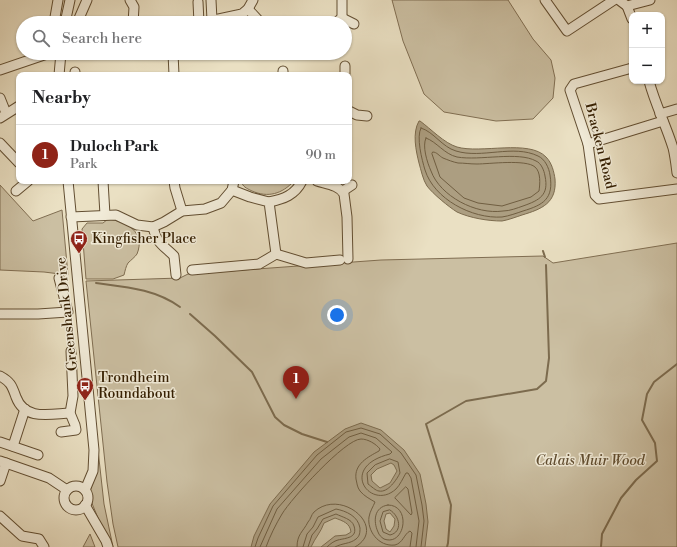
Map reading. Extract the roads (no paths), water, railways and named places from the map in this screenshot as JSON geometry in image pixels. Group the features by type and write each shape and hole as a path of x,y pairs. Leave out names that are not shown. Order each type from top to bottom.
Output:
{"street":[{"path":"55,16 58,0"},
{"path":"67,16 70,0"},
{"path":"80,16 87,0"},
{"path":"211,0 212,16"},
{"path":"232,16 242,14 247,10 253,0"},
{"path":"340,16 342,0"},
{"path":"545,0 567,31 614,0"},
{"path":"618,0 627,6 629,12"},
{"path":"627,6 650,0"},
{"path":"198,2 199,16"},
{"path":"132,3 133,16"},
{"path":"247,10 250,16"},
{"path":"247,10 253,16"},
{"path":"0,70 29,60"},
{"path":"59,72 60,60"},
{"path":"173,60 174,72"},
{"name":"Bracken Road","path":"629,69 574,84 570,90 588,144 595,195 599,199 677,189"},
{"path":"650,84 673,149 677,173"},
{"path":"0,98 3,116 16,108"},
{"path":"588,144 662,117 677,109"},
{"path":"352,112 357,115 367,116"},
{"path":"0,143 16,161"},
{"path":"16,191 24,184"},
{"name":"Greenshank Drive","path":"68,184 94,450 93,471 85,490"},
{"path":"103,184 105,215"},
{"path":"174,184 182,211"},
{"path":"71,217 105,215 116,216 142,227 153,227 182,211 213,206 220,203 233,185 256,200 269,202 287,197 293,193 300,184"},
{"path":"192,270 259,264 276,254 306,263 344,260 345,198 342,192 336,187 326,184"},
{"path":"342,192 352,185"},
{"path":"269,202 276,254"},
{"path":"153,227 157,240 174,256 176,274"},
{"path":"0,314 68,312 59,278"},
{"path":"61,432 76,430 70,413 73,396 70,351"},
{"path":"0,376 8,380 19,404 25,409 39,415 70,413"},
{"path":"13,446 25,409"},
{"path":"0,442 38,455"},
{"path":"0,481 3,462 49,478 67,490"},
{"path":"78,486 85,490 88,496 85,505 79,509 68,506 65,500 67,490 78,486"},
{"path":"85,505 108,547"},
{"path":"0,516 22,536 39,539 44,547"}],"water":[{"path":"419,121 442,139 457,147 467,149 517,148 538,152 548,159 551,165 555,179 554,194 547,204 542,207 502,221 479,219 457,212 433,193 424,181 415,142"},
{"path":"361,423 381,430 404,450 420,474 428,522 425,547 321,547 335,536 346,535 351,532 348,524 335,518 324,523 311,547 251,547 254,536 270,504 314,452 345,429","holes":["391,463 397,471 390,483 380,488 372,481 371,475 377,469","390,513 395,519 394,526 390,532 386,529 384,521 386,514"]}],"waterway":[{"path":"543,251 545,257"},
{"path":"447,547 451,505 426,424 466,401 537,389 546,381 549,358 546,265"},
{"path":"96,283 140,290 161,296 180,307"},
{"path":"190,314 252,372 275,417 284,425 302,434 327,442"},
{"path":"601,547 602,534 621,498 636,480 657,461 655,443 642,420 647,394 654,382 677,364"}],"place":[{"name":"Kingfisher Place","path":"79,254"},
{"name":"Duloch Park","path":"296,399"},
{"name":"Trondheim Roundabout","path":"85,401"}],"park label":[{"name":"Calais Muir Wood","path":"590,461"}]}
